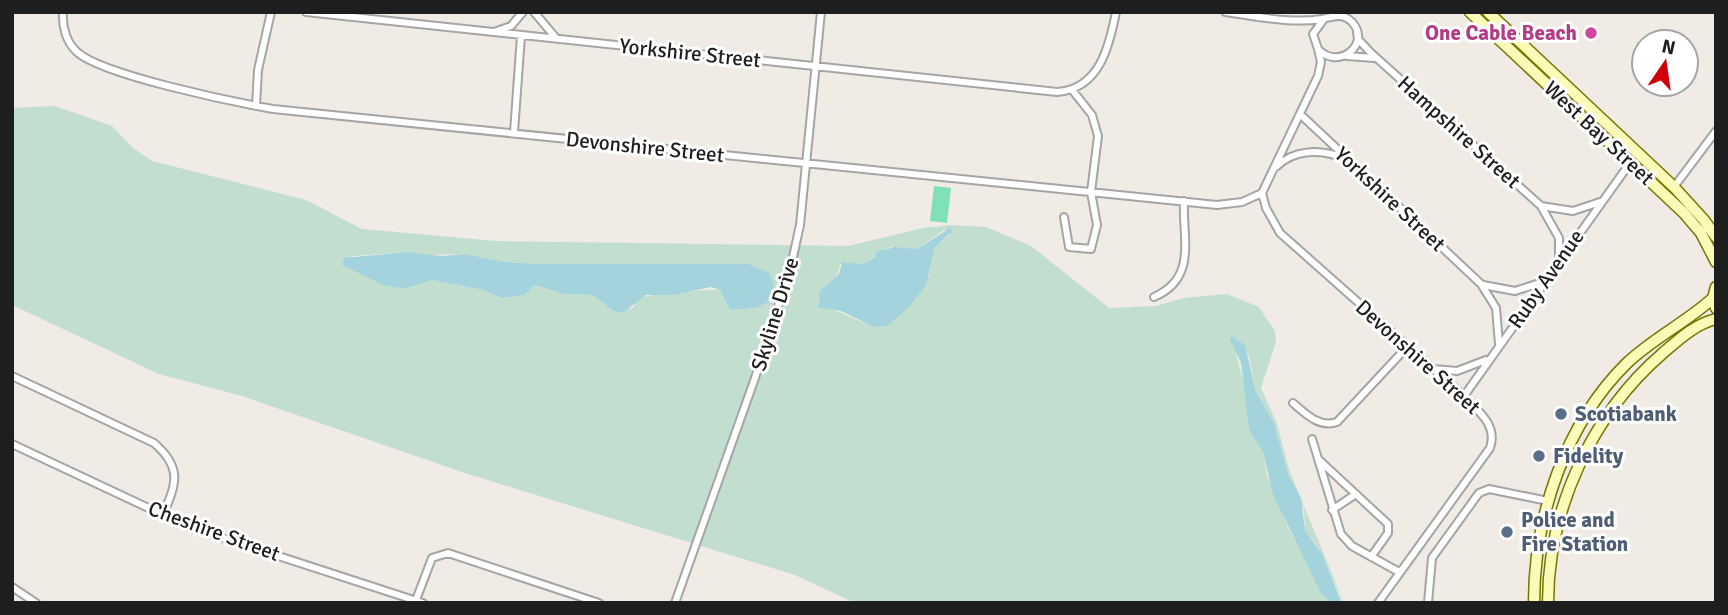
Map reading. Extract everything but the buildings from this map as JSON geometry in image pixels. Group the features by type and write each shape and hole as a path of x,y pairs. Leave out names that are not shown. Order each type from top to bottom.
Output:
{"main road":[{"name":"West Bay Street","path":"1470,12 1697,226 1716,262"},
{"name":"West Bay Street","path":"1488,12 1674,187 1716,237"},
{"path":"1534,603 1538,545 1548,501 1577,432 1603,391 1628,363 1714,303 1716,287"},
{"path":"1548,603 1551,562 1564,502 1596,433 1620,399 1653,362 1690,331 1716,319"}],"street":[{"name":"Devonshire Street","path":"63,12 64,31 69,42 76,51 94,63 256,106 514,132 608,145 806,162 1184,201 1230,204 1262,193 1266,208 1280,233 1428,367 1464,396 1489,425 1492,443 1378,603"},
{"path":"256,106 258,70 271,12"},
{"name":"Yorkshire Street","path":"306,12 815,68 1049,92 1073,91"},
{"path":"489,33 511,26 523,12"},
{"path":"534,12 558,40"},
{"name":"Skyline Drive","path":"675,603 787,282 800,225 821,12"},
{"path":"1064,217 1069,247 1083,251 1091,249 1097,218 1091,192 1098,146 1096,126 1085,104 1073,91 1095,74 1116,12"},
{"path":"1225,12 1297,20 1344,17 1353,23"},
{"path":"1313,34 1327,17 1338,12"},
{"path":"1262,193 1318,75 1325,65 1354,48 1357,32 1350,12"},
{"path":"1297,20 1313,34 1321,62 1318,75"},
{"name":"Hampshire Street","path":"1357,32 1359,39 1376,58 1541,206 1559,238 1559,260"},
{"path":"514,132 521,36"},
{"path":"1318,49 1327,56 1376,58"},
{"name":"Yorkshire Street","path":"1300,114 1481,284 1496,308 1499,344"},
{"path":"1674,187 1716,131"},
{"path":"1269,174 1282,161 1307,152 1333,154 1348,159"},
{"name":"Ruby Avenue","path":"1464,396 1630,163"},
{"path":"1154,297 1168,291 1183,264 1187,251 1184,201"},
{"path":"1541,206 1573,211 1602,201"},
{"path":"1481,284 1496,289 1515,290 1546,281"},
{"path":"1293,403 1318,422 1328,425 1337,422 1407,347"},
{"path":"1428,367 1450,372 1478,365 1490,358"},
{"path":"12,376 143,437 161,449 173,465 175,475 174,489 163,515"},
{"path":"1312,439 1332,510 1346,541 1399,572"},
{"name":"Cheshire Street","path":"12,444 163,515 420,602"},
{"path":"1318,459 1384,519 1390,529 1371,557"},
{"path":"1428,603 1432,558 1479,493 1489,489 1548,501"},
{"path":"1332,510 1356,494"},
{"path":"420,602 432,558 448,553 599,603"},
{"path":"12,587 36,603"}],"green space":[{"path":"55,106 112,126 133,148 152,161 306,200 362,229 496,241 848,246 923,228 951,225 986,227 1031,246 1109,308 1156,306 1184,298 1227,294 1259,307 1275,331 1276,342 1261,388 1277,424 1289,470 1344,603 1318,547 1305,530 1304,509 1289,477 1274,423 1256,392 1249,355 1233,341 1247,397 1249,430 1263,452 1267,476 1289,530 1312,569 1321,593 1330,603 855,603 795,575 465,473 242,396 159,374 12,305 12,108","holes":["944,230 951,234 935,247 926,285 889,324 874,327 818,303 823,290 837,275 840,264 863,264 890,247 917,249","406,252 419,255 465,254 505,262 543,264 749,264 760,269 771,298 756,308 730,310 720,290 693,291 643,297 639,298 633,308 613,311 593,295 564,294 535,285 521,296 502,298 483,290 432,280 406,289 383,285 342,264 353,256"]},
{"path":"934,186 951,188 947,223 930,221"}],"water":[{"path":"950,228 952,232 935,247 926,285 909,307 887,326 874,327 841,311 818,307 820,291 839,274 842,262 863,264 875,257 876,252 895,247 917,249"},
{"path":"406,252 442,256 465,254 505,262 543,264 749,264 769,273 774,285 768,302 756,308 730,310 720,290 711,287 673,295 646,295 624,312 613,311 593,295 564,294 535,285 524,295 502,298 483,290 432,280 405,289 383,285 342,265 344,258"},
{"path":"1232,336 1245,345 1256,392 1274,423 1289,477 1301,498 1305,530 1322,554 1342,603 1330,603 1321,593 1273,495 1263,452 1249,430 1241,363 1230,339"}],"place":[{"name":"One Cable Beach","path":"1591,33"},
{"name":"Scotiabank","path":"1561,414"},
{"name":"Fidelity","path":"1539,456"},
{"name":"Police and Fire Station","path":"1507,532"}]}
